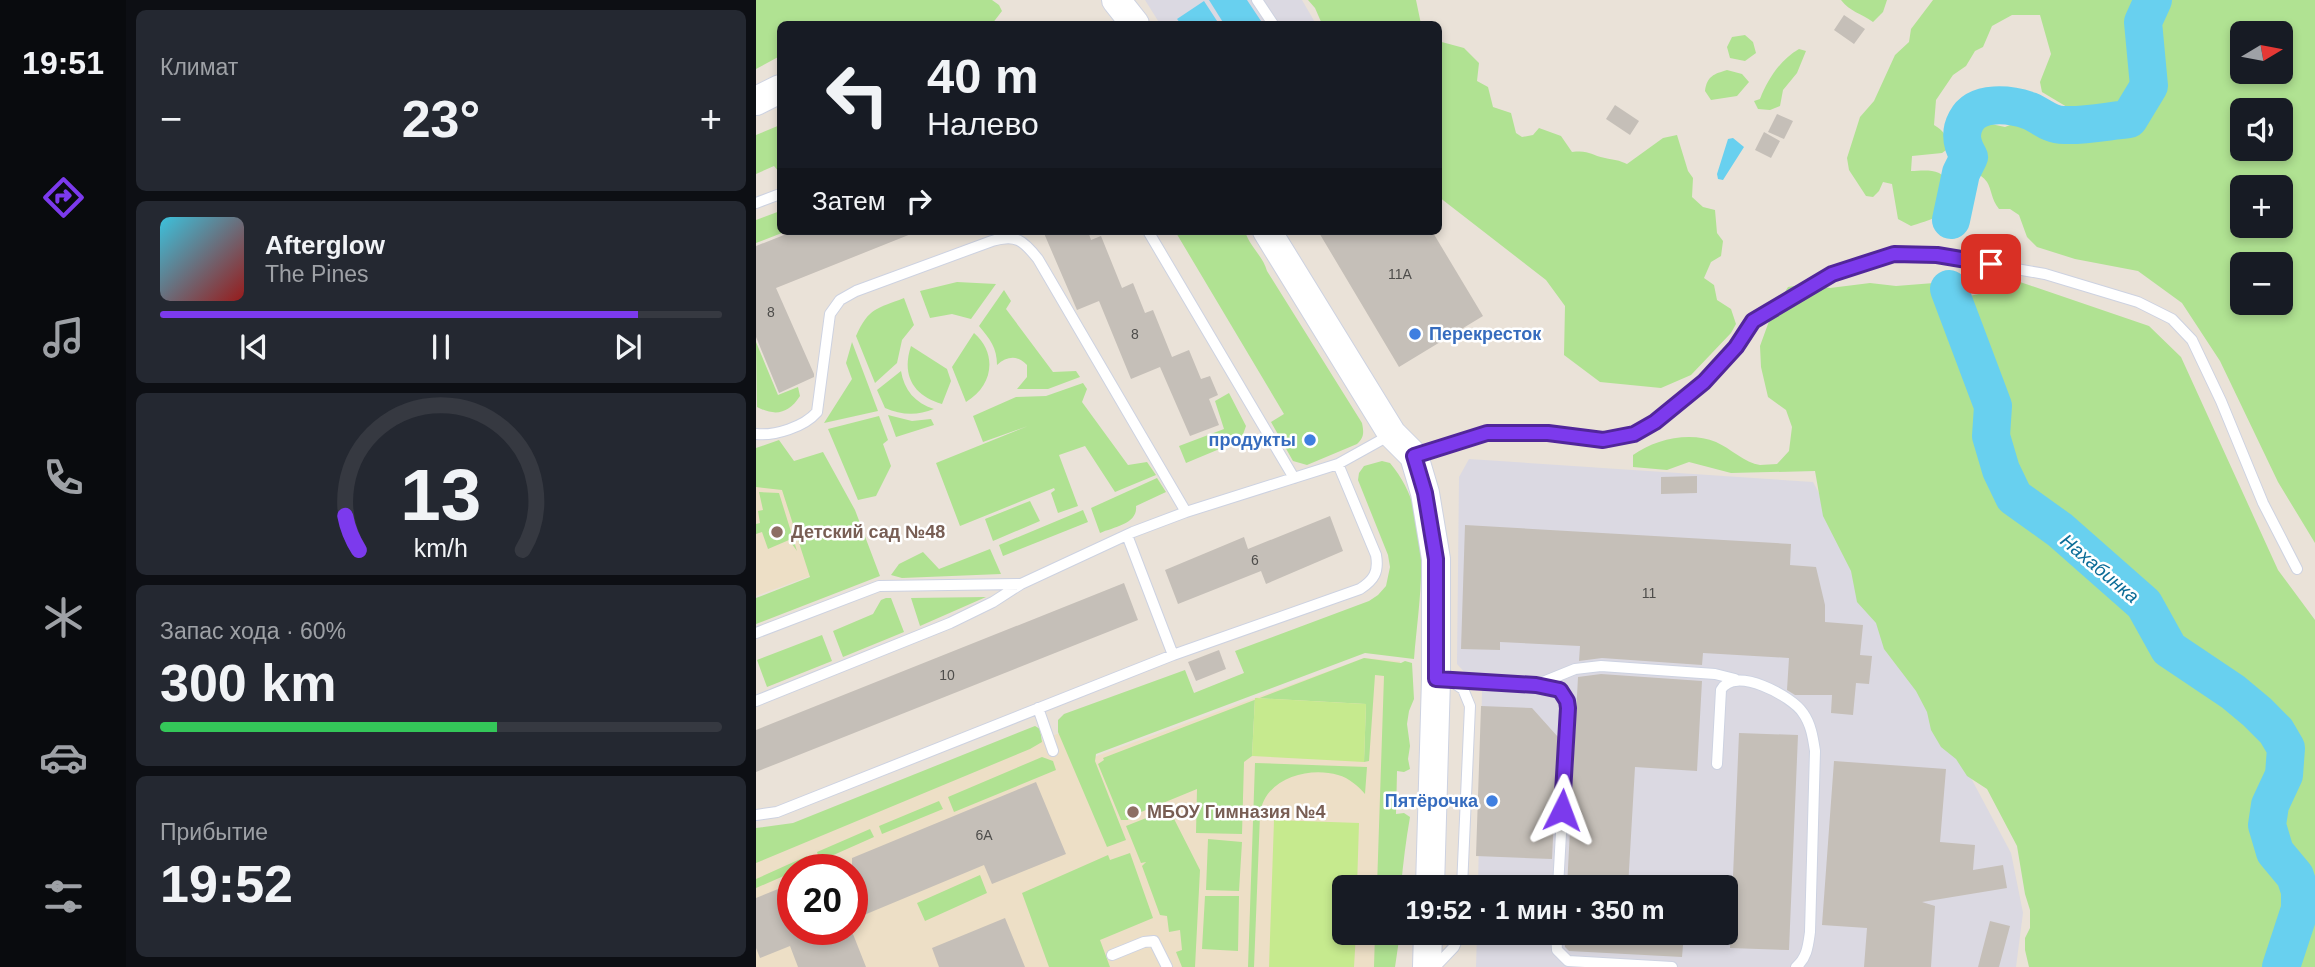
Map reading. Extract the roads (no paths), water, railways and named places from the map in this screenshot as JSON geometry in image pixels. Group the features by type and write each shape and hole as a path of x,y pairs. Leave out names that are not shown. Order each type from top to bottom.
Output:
{"street":[{"path":"1116,0 1133,21"},
{"path":"756,101 777,90"},
{"path":"1269,235 1392,434 1414,456 1425,493 1436,559 1442,680 1431,875"},
{"path":"1427,967 1428,945"}],"lane":[{"path":"1257,0 1271,21"},
{"path":"756,203 777,195"},
{"path":"1150,235 1294,478"},
{"path":"756,434 768,434 810,421 817,412 831,314 840,300 856,291 992,241 1004,237 1013,238 1027,245 1038,259 1186,512"},
{"path":"1414,456 1487,433 1548,433 1603,440 1634,434 1655,422 1704,382 1736,347 1753,321 1832,274 1894,254 1937,255 2045,274 2138,302 2172,319 2192,340 2221,401 2263,503 2297,569"},
{"path":"756,701 950,623 993,602 1021,584 1127,535 1186,512 1338,464 1392,434"},
{"path":"756,816 777,812 1173,655 1341,597 1370,583 1376,576 1376,555 1338,464"},
{"path":"1127,535 1173,655"},
{"path":"756,633 879,586 1021,584"},
{"path":"1536,685 1575,669 1601,666 1715,674 1759,684 1793,703 1802,712 1813,737 1815,751 1810,932 1807,950 1802,962 1796,967"},
{"path":"1717,764 1721,690 1723,685 1737,679"},
{"path":"1442,680 1536,685 1560,690 1567,701 1559,875"},
{"path":"1442,680 1457,684 1463,690 1470,706 1463,875"},
{"path":"1038,708 1053,751"},
{"path":"1112,956 1144,942 1154,942 1167,967"},
{"path":"1435,967 1455,945"},
{"path":"1557,945 1557,950 1568,961 1672,967"}],"water":[{"path":"1209,0 1247,0 1261,21 1222,21"},
{"path":"1204,1 1217,21 1179,21 1177,19"},
{"path":"1733,138 1744,147 1723,180 1718,179 1717,174 1728,139"}],"waterway":[{"name":"Нахабинка","path":"1951,220 1961,173 1969,157 1963,144 1963,130 1971,114 1978,110 1995,106 2013,107 2030,111 2054,124 2064,125 2129,119 2149,86 2143,22 2153,0"},
{"name":"Нахабинка","path":"1949,289 1993,406 1991,436 2001,470 2014,497 2060,530 2144,604 2169,649 2233,692 2257,712 2276,731 2286,748 2284,775 2270,805 2267,825 2275,852 2295,876 2300,891 2300,909 2281,967"}],"place":[{"name":"Перекресток","path":"1415,334"},
{"name":"продукты","path":"1310,440"},
{"name":"Детский сад №48","path":"777,532"},
{"name":"Пятёрочка","path":"1492,801"},
{"name":"МБОУ Гимназия №4","path":"1133,812"}]}
